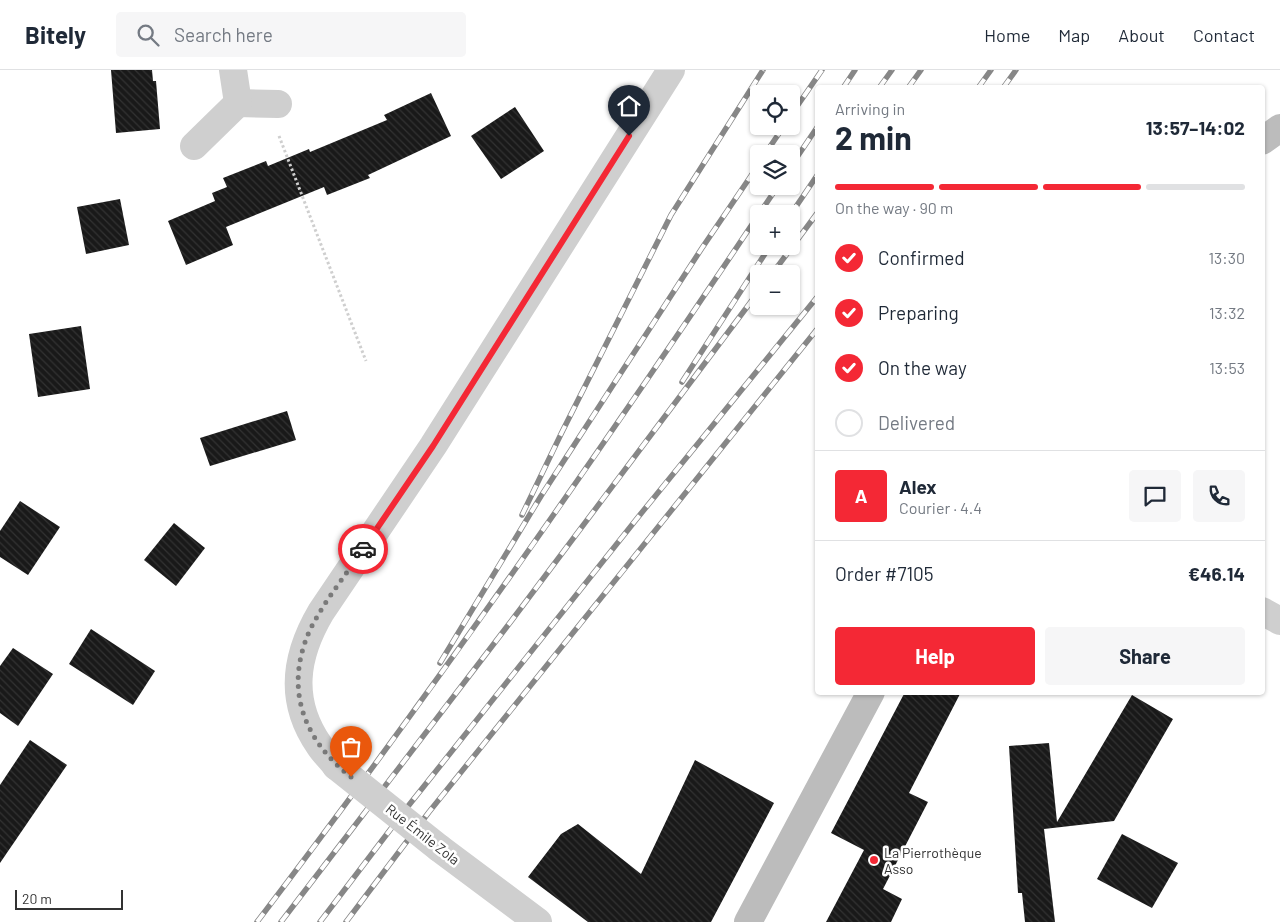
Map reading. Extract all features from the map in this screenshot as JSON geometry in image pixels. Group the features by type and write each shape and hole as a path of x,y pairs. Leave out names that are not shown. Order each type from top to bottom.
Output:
{"main road":[{"path":"1265,139 1280,128"},
{"path":"748,922 869,695"}],"street":[{"path":"233,70 238,103"},
{"name":"Rue Émile Zola","path":"538,922 439,848 336,766 319,746 308,725 301,704 298,685 299,665 310,631 321,612 433,446 670,70"},
{"path":"238,103 278,117"},
{"path":"194,146 238,103"},
{"path":"1265,613 1280,621"}],"path":[{"path":"278,117 366,361"}],"building":[{"path":"111,70 152,70 153,81 156,81 160,129 116,133"},
{"path":"431,93 451,136 368,175 370,178 327,195 324,187 226,227 233,245 186,265 168,221 215,201 212,193 227,187 223,178 266,161 268,166 309,149 310,152 387,120 384,115"},
{"path":"515,107 544,151 501,179 471,136"},
{"path":"120,199 129,245 86,254 77,207"},
{"path":"81,326 90,389 38,397 29,334"},
{"path":"287,411 296,440 210,466 200,438"},
{"path":"20,501 60,527 28,575 0,557 0,531"},
{"path":"174,523 205,548 176,586 144,560"},
{"path":"91,629 155,671 133,705 69,664"},
{"path":"13,648 53,674 18,726 0,713 0,666"},
{"path":"903,695 959,695 909,793 928,802 883,889 902,899 891,922 826,922 864,850 831,833"},
{"path":"1132,695 1173,719 1114,821 1044,829 1055,922 1025,922 1022,893 1018,893 1009,746 1049,743 1057,822"},
{"path":"30,740 67,765 0,863 0,785"},
{"path":"695,760 774,803 711,922 588,922 528,877 561,834 578,824 641,874"},
{"path":"1122,834 1178,863 1152,908 1097,879"}],"railway":[{"path":"522,515 671,215 763,70"},
{"path":"800,102 822,70"},
{"path":"845,85 855,70"},
{"path":"881,85 892,70"},
{"path":"910,85 921,70"},
{"path":"980,85 991,70"},
{"path":"1005,85 1016,70"},
{"path":"800,153 815,130"},
{"path":"771,145 778,135"},
{"path":"440,663 541,496 750,177"},
{"path":"797,205 815,178"},
{"path":"765,205 772,195"},
{"path":"779,265 815,216"},
{"path":"257,922 387,748 513,572 750,227"},
{"path":"682,382 764,255"},
{"path":"320,922 409,805 639,516 815,300"},
{"path":"281,922 512,620 750,303"},
{"path":"346,922 429,812 815,332"}],"way so far":[{"path":"351,777 336,766 319,746 308,725 301,704 298,685 299,665 310,631 363,549"}],"place":[{"name":"La Pierrothèque Asso","path":"874,860"}],"route":[{"path":"363,549 433,446 629,136"}]}
